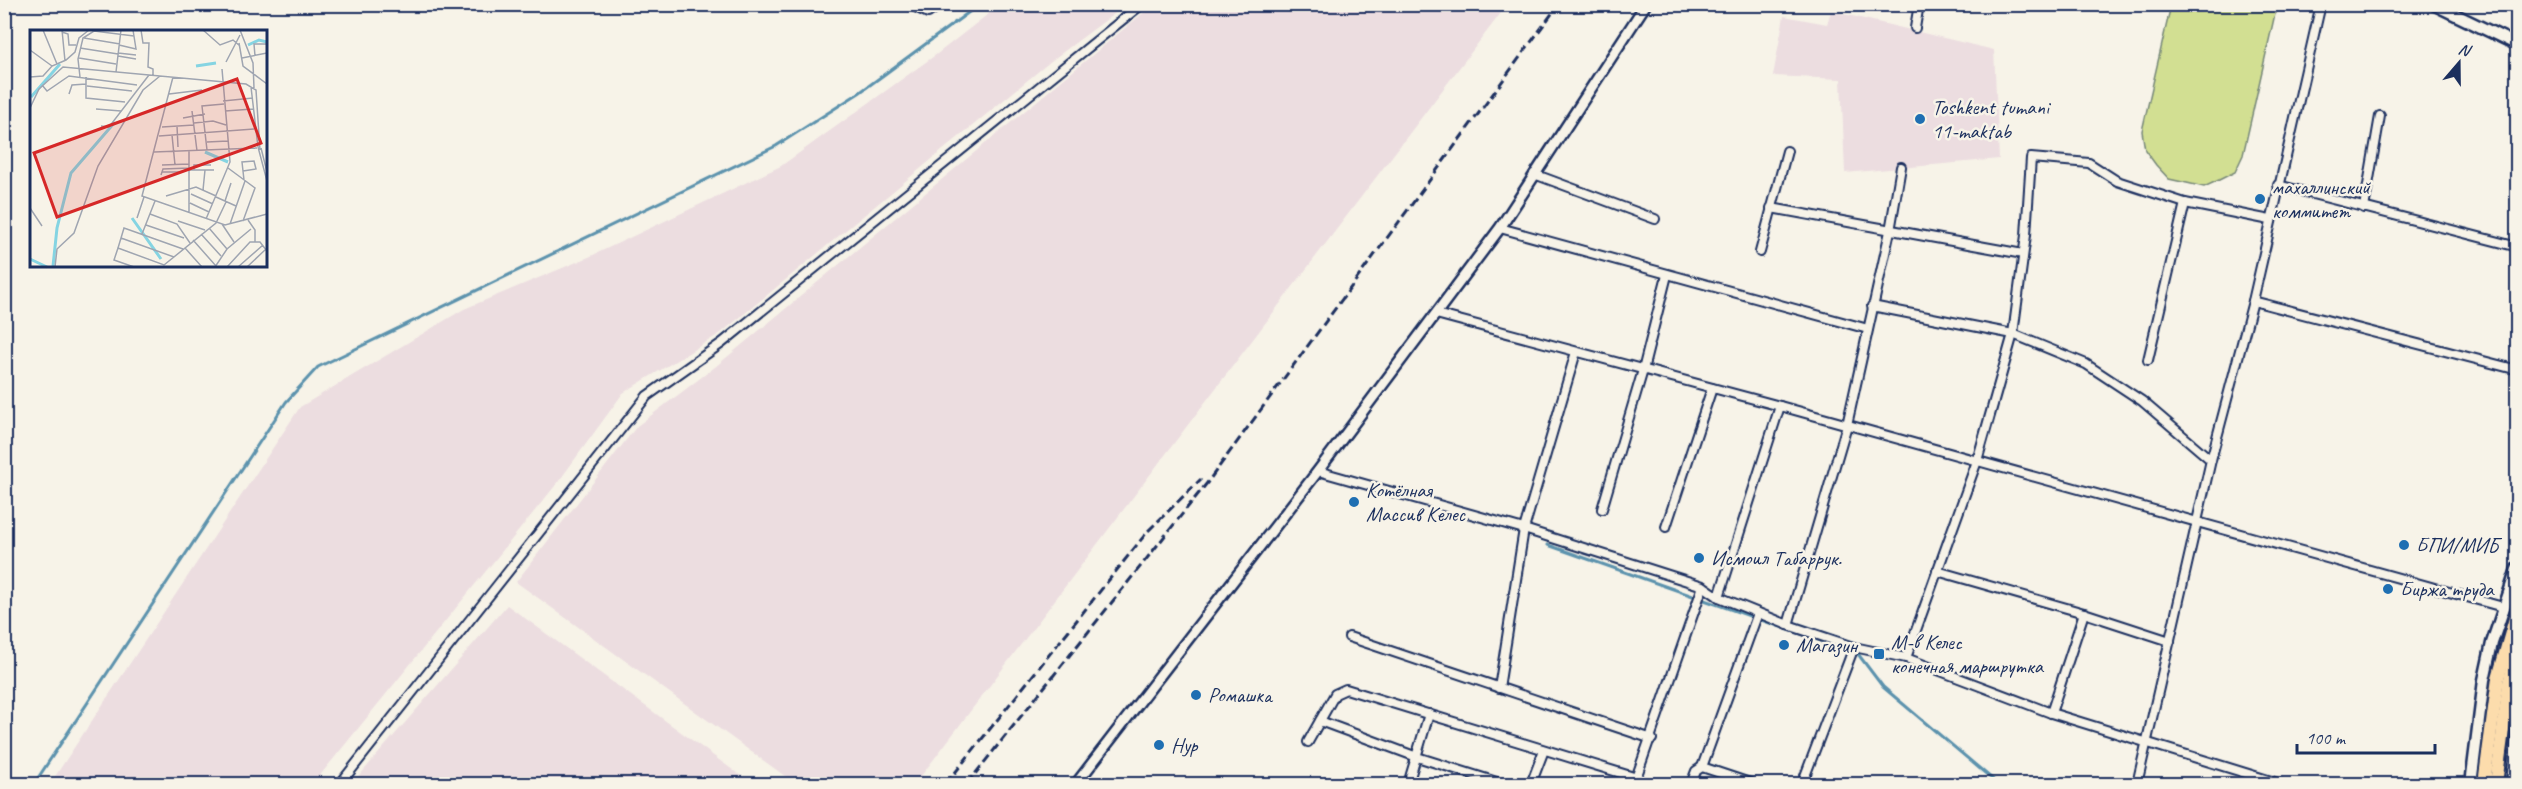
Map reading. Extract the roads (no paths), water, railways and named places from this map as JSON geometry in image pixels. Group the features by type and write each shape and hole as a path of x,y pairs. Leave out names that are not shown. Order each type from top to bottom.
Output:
{"main road":[{"path":"2433,4 2517,45"},
{"path":"2471,784 2484,680 2517,566"},
{"path":"2484,784 2499,678 2517,608"},
{"path":"2496,784 2517,646"},
{"path":"2508,694 2517,725 2512,784"}],"street":[{"path":"909,4 928,13 940,4"},
{"path":"340,784 647,396 722,343 1142,4"},
{"path":"1076,784 1318,471 1500,228 1533,174 1646,4"},
{"path":"1914,28 1919,4"},
{"path":"2137,784 2211,459 2253,301 2321,4"},
{"path":"2364,207 2380,116"},
{"path":"1761,252 1787,151"},
{"path":"1906,658 1977,461 2013,334 2023,254 2031,158 2089,163 2117,182 2185,203 2270,220"},
{"path":"1788,625 1847,425 1890,231 1900,167"},
{"path":"1533,174 1655,219"},
{"path":"2278,185 2517,247"},
{"path":"2148,360 2185,203"},
{"path":"1771,208 2023,254"},
{"path":"1500,228 1868,328"},
{"path":"1602,509 1643,370 1667,275"},
{"path":"2253,301 2517,370"},
{"path":"1872,306 2013,334 2086,364 2142,401 2211,459"},
{"path":"1436,314 1780,406 2503,608"},
{"path":"1499,688 1524,529 1576,352"},
{"path":"1666,528 1712,388"},
{"path":"1719,597 1780,406"},
{"path":"1318,471 1524,529 1703,586 1719,597 1788,625 1854,647 1906,658 2051,713 2281,784"},
{"path":"1937,571 2084,613 2170,641"},
{"path":"1308,742 1335,694 1346,689 1544,750 1635,782 1652,739 1703,586"},
{"path":"1691,784 1696,771 1701,767 1758,613"},
{"path":"2051,713 2084,613"},
{"path":"1349,637 1652,739"},
{"path":"1802,784 1854,647"},
{"path":"1408,784 1430,714"},
{"path":"1320,721 1417,757 1503,784"},
{"path":"1531,784 1544,750"},
{"path":"1701,767 1753,784"}],"waterway":[{"path":"34,784 286,402 318,367 776,146 859,93 980,4"},
{"path":"1548,545 1858,654 1883,687 1998,784"}],"railway":[{"path":"967,784 1207,483 1559,4"},
{"path":"946,784 1148,531 1201,479"}],"place":[{"name":"Toshkent tumani 11-maktab","path":"1920,119"},
{"name":"махаллинский коммитет","path":"2260,199"},
{"name":"Котёлная Массив Келес","path":"1354,502"},
{"name":"БПИ/МИБ","path":"2404,545"},
{"name":"Исмоил Табаррук.","path":"1699,558"},
{"name":"Биржа труда","path":"2388,589"},
{"name":"Магазин","path":"1784,645"},
{"name":"М-в Келес конечная маршрутка","path":"1879,654"},
{"name":"Ромашка","path":"1196,695"},
{"name":"Нур","path":"1159,745"}]}
